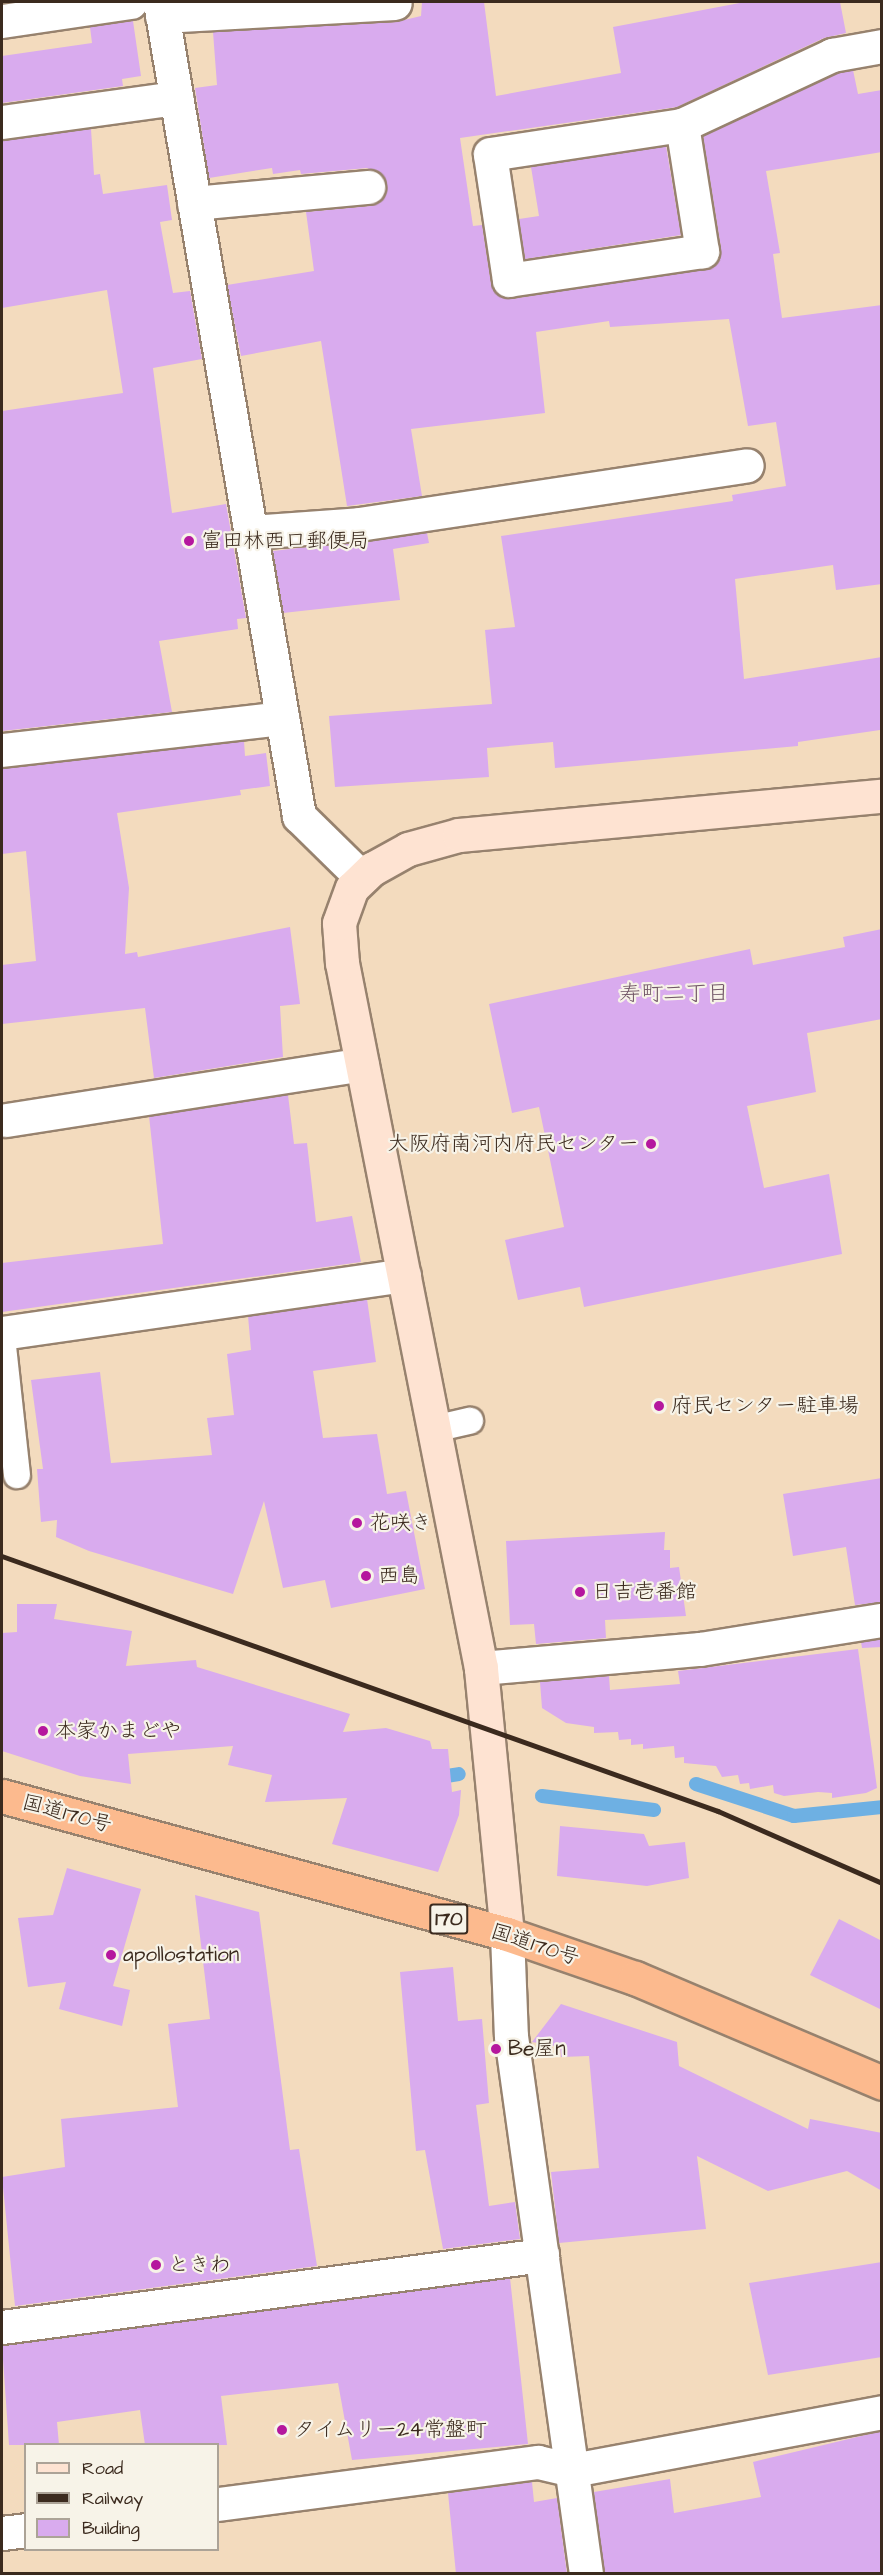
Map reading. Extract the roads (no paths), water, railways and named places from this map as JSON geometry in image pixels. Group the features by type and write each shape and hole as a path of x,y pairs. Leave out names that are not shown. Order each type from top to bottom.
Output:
{"highway":[{"name":"国道170号","path":"2,1796 507,1934 635,1978 882,2083"}],"street":[{"path":"2,21 131,2"},
{"path":"362,878 299,816 161,9 395,3"},
{"path":"682,125 702,250 509,280 490,154 682,125 832,55 882,46"},
{"path":"2,122 176,98"},
{"path":"194,203 368,187"},
{"path":"251,532 359,524 747,465"},
{"path":"2,750 282,718"},
{"path":"586,2574 511,2036 498,1801 481,1668 362,1064 339,923 352,888 362,878 408,849 459,835 882,796"},
{"path":"6,1119 362,1064"},
{"path":"2,1335 404,1275"},
{"path":"481,1668 700,1649 882,1620"},
{"path":"2,2327 542,2255"},
{"path":"219,2504 538,2462 571,2469 882,2412"},
{"path":"2,2533 24,2530"}],"lane":[{"path":"2,1335 17,1475"},
{"path":"434,1430 470,1421"}],"waterway":[{"path":"434,1778 459,1774"},
{"path":"696,1784 794,1816 882,1807"},
{"path":"542,1796 654,1810"}],"railway":[{"path":"2,1556 718,1811 882,1883"}],"place":[{"name":"富田林西口郵便局","path":"189,541"},
{"name":"大阪府南河内府民センター","path":"651,1144"},
{"name":"府民センター駐車場","path":"659,1406"},
{"name":"花咲き","path":"357,1523"},
{"name":"西島","path":"366,1576"},
{"name":"日吉壱番館","path":"580,1592"},
{"name":"本家かまどや","path":"43,1731"},
{"name":"apollostation","path":"111,1955"},
{"name":"Be屋n","path":"496,2049"},
{"name":"ときわ","path":"156,2265"},
{"name":"タイムリー24常盤町","path":"282,2430"}],"district":[{"name":"寿町二丁目","path":"674,994"}]}
